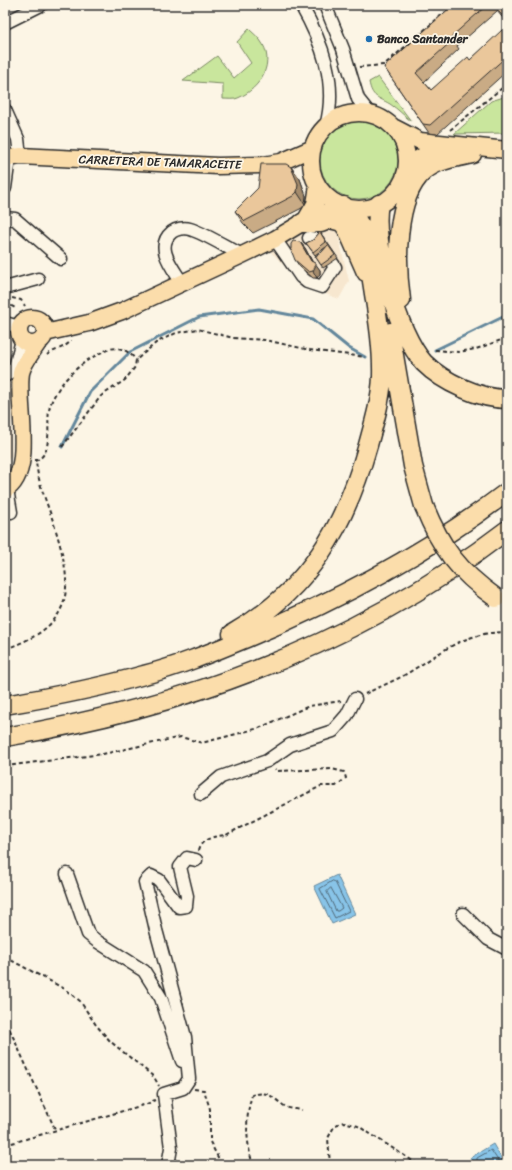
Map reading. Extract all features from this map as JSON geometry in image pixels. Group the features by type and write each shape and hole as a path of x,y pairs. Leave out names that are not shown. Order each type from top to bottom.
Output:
{"highway":[{"path":"406,335 399,282 398,236 408,197 416,180 433,165 443,160 472,154"},
{"path":"146,675 173,657 229,635 254,622 296,586 332,538 348,502 378,409 382,379 377,228 379,204"},
{"path":"343,206 357,219 363,228 373,259 378,286 380,284"},
{"path":"304,227 331,219 342,222 347,229 363,266 380,284 406,335 424,363 449,382 472,392 507,399"},
{"path":"380,284 413,466 424,506 433,528 447,552 461,570 501,600"},
{"path":"5,705 88,690 146,675 215,652 280,625 337,598 464,524 507,492"},
{"path":"275,663 363,621 415,592 480,551 507,530"},
{"path":"5,737 63,728 149,707 229,682 275,663 366,631 507,545"}],"main road":[{"path":"358,113 370,114 381,118 394,128 420,141 507,152 425,154 418,157 407,168 400,186 390,197 379,204 357,207 343,206 327,196 318,186 312,169 311,159 313,148 318,137 326,126 335,119 358,113"},
{"path":"394,128 404,145 407,168"},
{"name":"CARRETERA DE TAMARACEITE","path":"11,158 218,166 263,165 281,162 313,148"},
{"path":"304,227 315,204 318,186"},
{"path":"6,490 15,482 31,460 21,372 42,344 71,326 105,318 304,227 343,206"},
{"path":"33,318 43,325 42,344 29,344 16,330 24,320 33,318"}],"street":[{"path":"5,23 41,5"},
{"path":"301,5 315,30 328,73 331,98 326,126"},
{"path":"325,5 343,49 358,99 370,114"},
{"path":"5,110 18,140 11,158 5,188"},
{"path":"5,218 15,220 61,259"},
{"path":"275,239 295,269 307,282 322,287 335,267 316,239 304,227"},
{"path":"182,283 165,253 164,245 167,236 176,229 189,228 242,255"},
{"path":"5,288 38,279"},
{"path":"5,376 15,367 16,330"},
{"path":"5,384 21,372"},
{"path":"6,490 11,512"},
{"path":"201,794 221,778 267,761 290,745 333,730 347,715 355,699"},
{"path":"186,1084 185,1037 156,930 145,882 151,876 159,880 179,907 186,906 187,896 180,867 187,858 196,860"},
{"path":"67,874 88,934 144,971 161,998 186,1084"},
{"path":"463,914 488,940 507,949"},
{"path":"168,1165 170,1133 164,1094 186,1084"}],"path":[{"path":"349,68 384,65 448,10"},
{"path":"447,145 448,132 507,84"},
{"path":"21,300 25,306"},
{"path":"5,302 17,309"},
{"path":"42,344 54,349 71,342 71,326"},
{"path":"62,447 102,396 125,380 135,367 136,360 157,342 176,333 198,329 234,338 266,340 310,350 365,357"},
{"path":"434,350 458,352 476,349 507,338"},
{"path":"5,649 29,640 48,627 60,612 67,590 64,564 53,521 31,460 42,458 47,450 50,407 56,392 70,376 94,355 110,348 126,350 130,352 136,360"},
{"path":"5,766 103,754 181,737 202,743 260,728 309,706 355,699 401,677 463,639 490,632 507,632"},
{"path":"196,860 199,847 212,837 226,835 321,786 336,786 346,778 344,772 332,769 276,770 267,761"},
{"path":"5,957 64,988 80,1001 96,1025 111,1042 154,1078 164,1094 147,1104 55,1129 5,1145"},
{"path":"5,1024 9,1028 55,1129"},
{"path":"186,1084 204,1090 210,1109 210,1142 221,1163 224,1165"},
{"path":"249,1165 252,1162 247,1142 247,1112 252,1095 262,1092 270,1095 288,1108 302,1110"},
{"path":"330,1165 328,1138 334,1125 344,1122 358,1126 419,1165"}],"shaded area":[{"path":"335,222 349,281 339,299 302,285 270,252 309,230"},
{"path":"5,342 9,347 12,455 5,464"}],"green space":[{"path":"249,29 260,40 265,48 267,57 264,74 246,94 236,99 223,99 223,84 183,81 217,56 234,78 251,63 237,42"},
{"path":"378,77 411,121 393,106 374,94 369,82"},
{"path":"507,96 507,133 454,134 491,101"},
{"path":"351,121 367,121 381,127 392,138 398,152 398,168 392,182 381,193 367,199 351,199 337,193 326,182 320,168 320,152 326,138 337,127"}],"water":[{"path":"337,875 355,914 332,924 314,886"},
{"path":"493,1144 505,1165 474,1165 470,1158"}],"building":[{"path":"453,5 487,5 451,37 453,40 416,73 431,90 468,57 470,60 507,27 507,56 430,125 423,124 384,67"},
{"path":"493,5 507,5 507,21"},
{"path":"261,164 286,164 291,167 298,184 297,192 293,196 245,221 235,211 258,188"},
{"path":"320,232 326,242 313,252 306,243 313,240"},
{"path":"293,241 300,242 311,261 315,263 313,271 309,272 295,260 291,250 291,244"},
{"path":"328,245 335,255 321,265 315,256 321,253"}],"waterway":[{"path":"62,447 90,392 130,352 199,317 259,309 313,319 349,348 365,357"},
{"path":"435,350 507,315"}],"place":[{"name":"Banco Santander","path":"369,39"}]}
